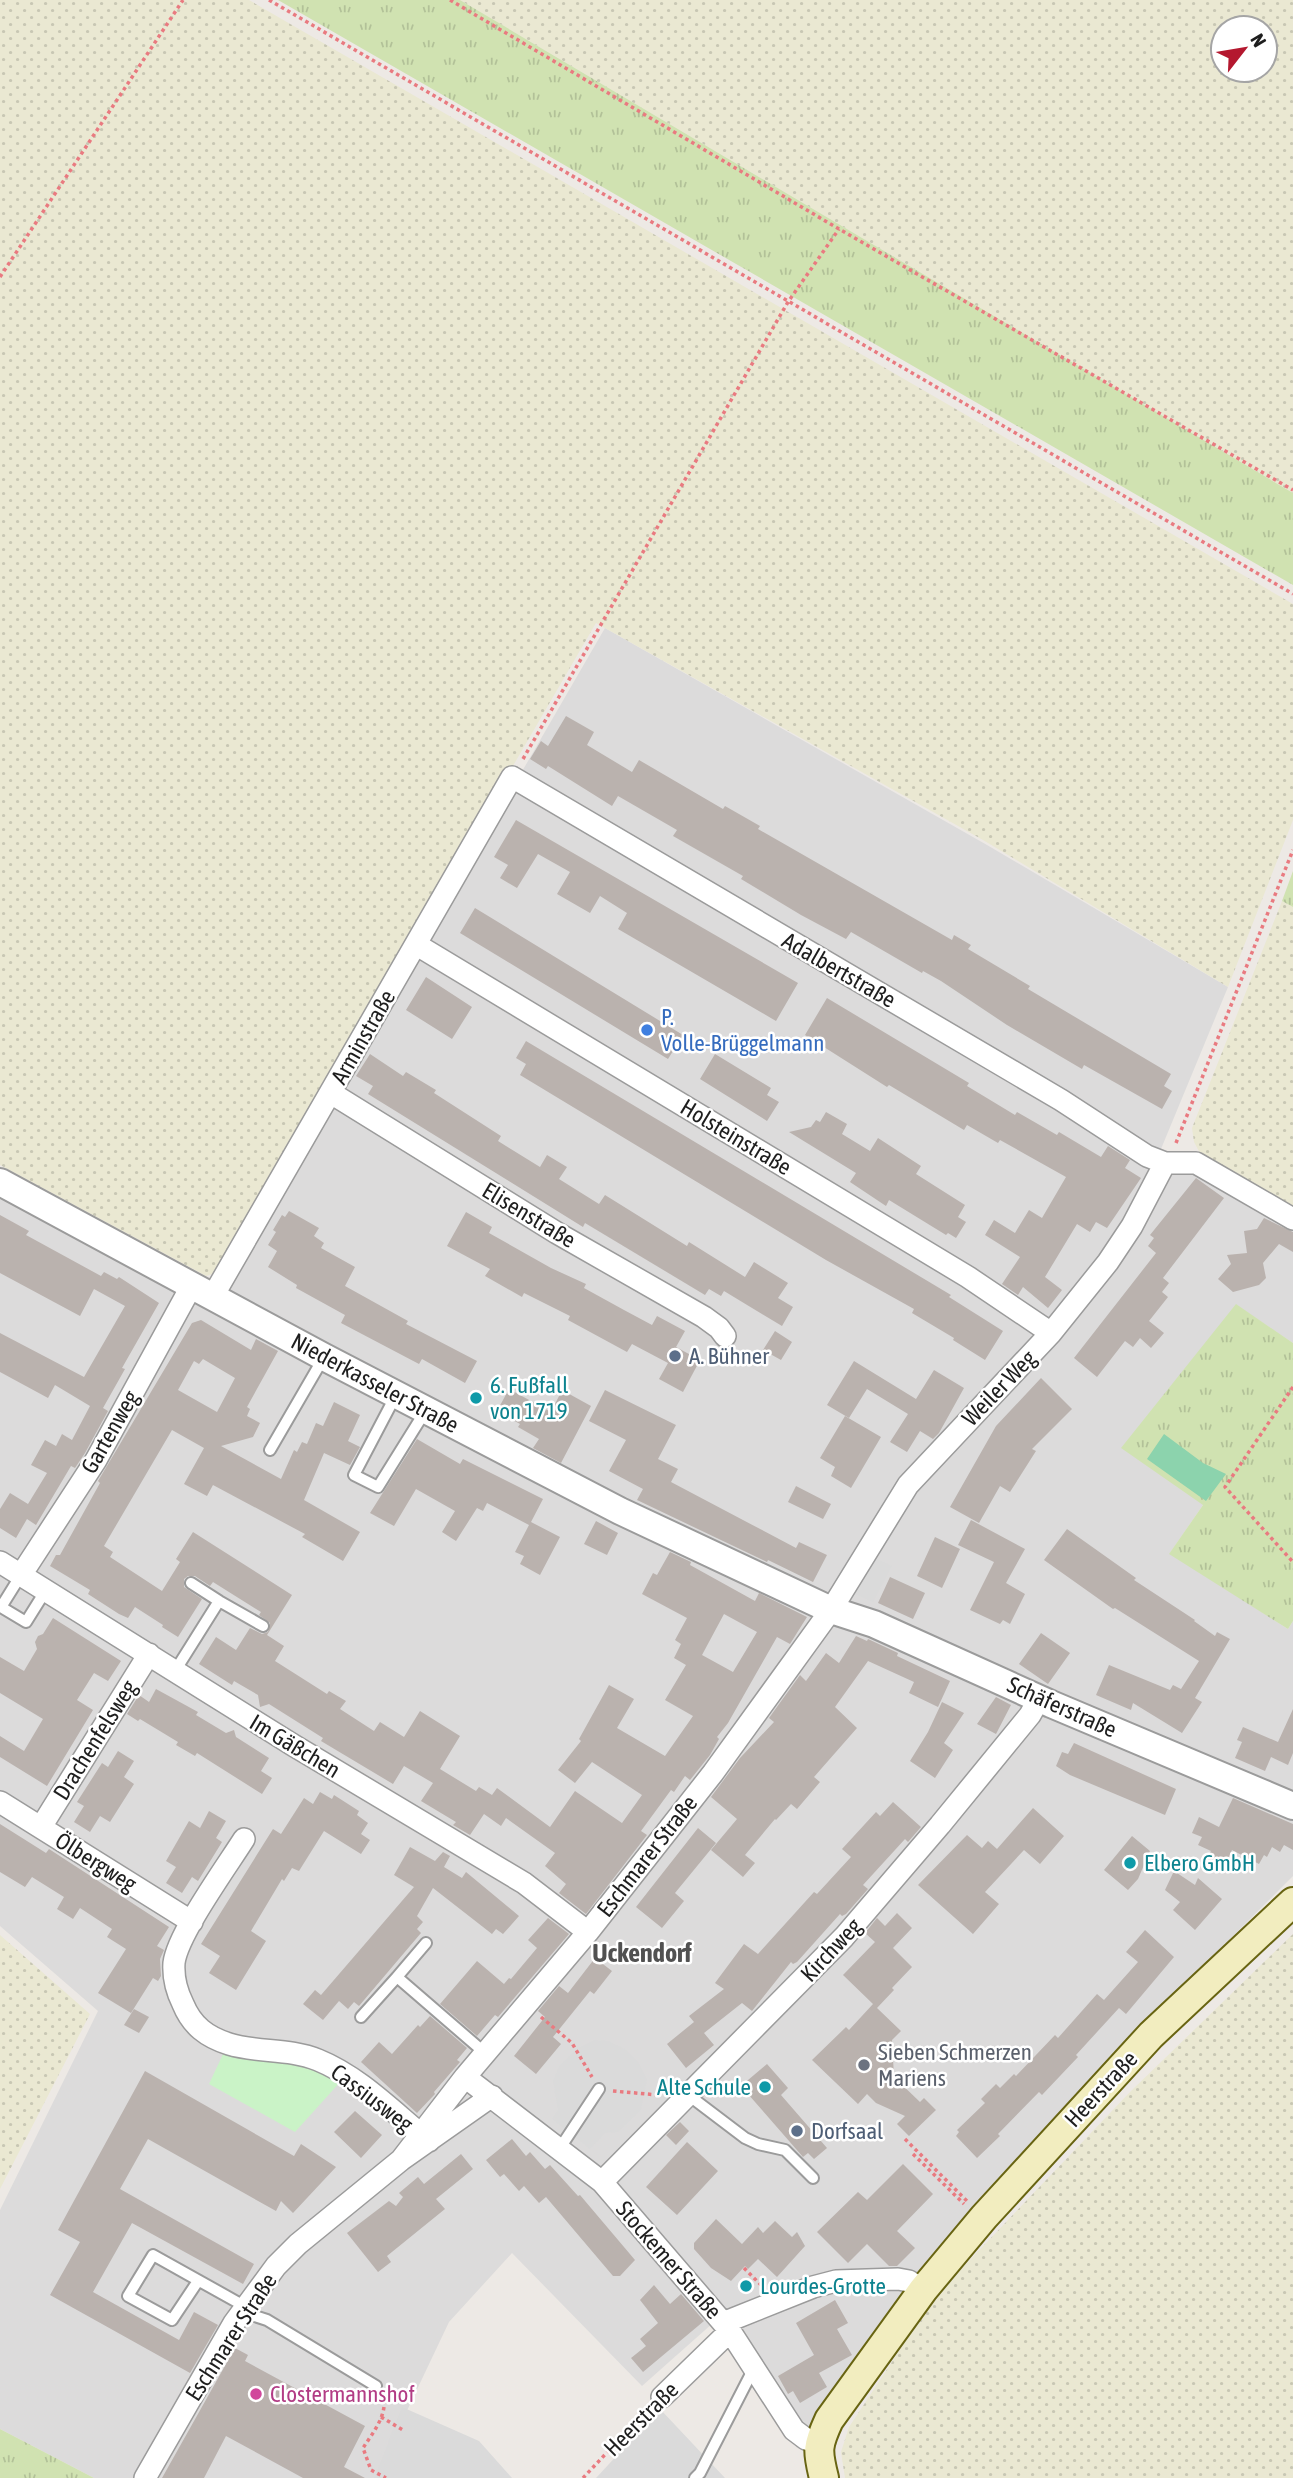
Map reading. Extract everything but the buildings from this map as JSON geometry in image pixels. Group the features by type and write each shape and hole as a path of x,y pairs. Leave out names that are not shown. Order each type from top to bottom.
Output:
{"main road":[{"name":"Heerstraße","path":"818,2442 828,2420 923,2290 982,2218 1151,2035 1293,1902"},
{"path":"818,2442 824,2478"}],"street":[{"name":"Arminstraße","path":"202,1290 331,1093 512,777"},
{"name":"Adalbertstraße","path":"512,777 1061,1100 1147,1156 1165,1163"},
{"name":"Holsteinstraße","path":"417,945 968,1277 1051,1333"},
{"name":"Elisenstraße","path":"331,1093 557,1233 704,1317 725,1336"},
{"path":"1165,1163 1196,1163 1293,1219"},
{"name":"Weiler Weg","path":"831,1610 908,1485 1051,1333 1108,1262 1132,1226 1165,1163"},
{"name":"Niederkasseler Straße","path":"0,1182 324,1357 620,1511 831,1610"},
{"name":"Gartenweg","path":"21,1574 202,1290"},
{"name":"Im Gäßchen","path":"0,1562 293,1745 524,1883 588,1932"},
{"name":"Schäferstraße","path":"831,1610 874,1625 1039,1699 1293,1806"},
{"name":"Eschmarer Straße","path":"425,2138 465,2077 588,1932 713,1773 831,1610"},
{"name":"Drachenfelsweg","path":"41,1827 149,1654"},
{"name":"Kirchweg","path":"602,2182 778,2006 852,1927 940,1825 1030,1715 1039,1699"},
{"name":"Ölbergweg","path":"0,1802 192,1922"},
{"name":"Cassiusweg","path":"244,1839 176,1952 175,1983 187,2014 197,2027 210,2037 232,2045 304,2054 341,2070 425,2138"},
{"name":"Stockemer Straße","path":"465,2077 602,2182 726,2327 794,2430 806,2439 818,2442"},
{"name":"Eschmarer Straße","path":"145,2478 244,2310 276,2266 298,2244 425,2138 492,2096"},
{"name":"Heerstraße","path":"662,2397 726,2327 813,2287 836,2281 898,2279 909,2281 923,2290"}],"lane":[{"path":"270,1450 324,1357"},
{"path":"396,1394 354,1475 378,1487 426,1410"},
{"path":"21,1574 1,1606 26,1622 46,1590"},
{"path":"191,1583 262,1626"},
{"path":"175,1671 219,1601"},
{"path":"360,2017 426,1943"},
{"path":"397,1977 485,2053"},
{"path":"560,2148 599,2090"},
{"path":"682,2100 755,2143 785,2150 813,2178"},
{"path":"198,2281 172,2320 128,2296 153,2255 198,2281 244,2310 267,2320 376,2386"},
{"path":"695,2478 754,2368"}],"path":[{"path":"0,277 183,0"},
{"path":"269,0 1293,594"},
{"path":"450,0 839,229 1293,490"},
{"path":"512,777 788,302 839,229"},
{"path":"1165,1163 1184,1126 1293,850"},
{"path":"1293,1387 1225,1487 1293,1562"},
{"path":"526,2005 572,2043 599,2090 682,2100"},
{"path":"905,2140 982,2218"},
{"path":"913,2154 982,2218"},
{"path":"376,2386 384,2397 385,2407 363,2448 371,2470 386,2478"},
{"name":"Heerstraße","path":"583,2478 662,2397"},
{"path":"382,2417 403,2430"}],"shaded area":[{"path":"0,0 249,0 1293,604 1293,820 1228,987 983,840 596,623 219,1272 206,1276 0,1165"},
{"path":"460,0 1293,0 1293,493"},
{"path":"605,628 987,845 1228,987 1161,1149 1293,1226 1293,1343 1236,1305 1203,1505 1170,1553 1288,1629 1293,1621 1293,1876 1150,2019 921,2275 797,2448 713,2323 642,2386 512,2253 449,2322 375,2478 94,2478 0,2429 0,2210 98,2011 0,1926 0,1190 204,1300 414,958"},
{"path":"1282,901 1293,907 1293,1213 1201,1155 1194,1142 1192,1128"},
{"path":"875,1558 892,1566 873,1602 855,1594"},
{"path":"1293,1934 1293,2478 845,2478 841,2452 849,2427 947,2284 1130,2092"},
{"path":"0,1935 90,2014 0,2189"},
{"path":"595,2040 608,2041 625,2049 639,2063 647,2079 641,2110 618,2132 605,2133 590,2149 552,2119 558,2110 553,2081 559,2066 577,2049"},
{"path":"402,2407 479,2441 512,2478 374,2478"},
{"path":"660,2409 725,2478 596,2478"}],"green space":[{"path":"278,0 460,0 1293,493 1293,585"},
{"path":"1293,871 1293,907 1282,901"},
{"path":"1236,1304 1293,1343 1293,1621 1288,1629 1169,1554 1203,1505 1121,1448"},
{"path":"1164,1434 1203,1463 1226,1474 1206,1501 1147,1459"},
{"path":"225,2050 304,2061 342,2080 295,2132 209,2084"},
{"path":"0,2429 94,2478 0,2478"}],"place":[{"name":"P. Volle-Brüggelmann","path":"647,1030"},
{"name":"A. Bühner","path":"675,1356"},
{"name":"6. Fußfall von 1719","path":"476,1398"},
{"name":"Elbero GmbH","path":"1130,1863"},
{"name":"Sieben Schmerzen Mariens","path":"864,2065"},
{"name":"Alte Schule","path":"765,2087"},
{"name":"Dorfsaal","path":"797,2131"},
{"name":"Lourdes-Grotte","path":"746,2286"},
{"name":"Clostermannshof","path":"256,2394"}],"district":[{"name":"Uckendorf","path":"642,1953"}]}
